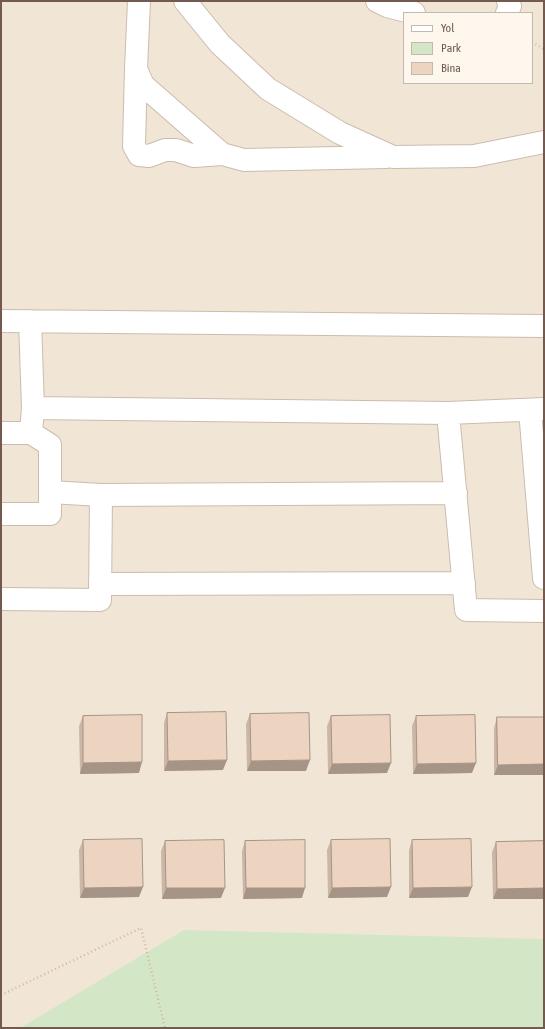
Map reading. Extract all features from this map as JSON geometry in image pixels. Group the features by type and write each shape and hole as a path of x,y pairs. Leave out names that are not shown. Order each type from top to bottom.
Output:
{"street":[{"path":"139,1 134,146 139,155 149,156 166,150 176,150 194,156 222,154 244,160 474,156 544,142"},
{"path":"186,1 220,44 268,89 340,133 393,157"},
{"path":"377,1 387,6 410,12"},
{"path":"507,12 510,6 508,1"},
{"path":"136,69 143,85 222,154"},
{"path":"1,321 544,326"},
{"path":"30,321 33,408 31,434"},
{"path":"33,408 448,413 537,410 544,578"},
{"path":"448,413 466,610 544,611"},
{"path":"1,433 31,434 50,445 50,514 1,514"},
{"path":"50,492 101,495 456,493"},
{"path":"1,599 100,600 101,495"},
{"path":"100,584 464,583"}],"path":[{"path":"533,43 544,49"},
{"path":"1,994 141,928 165,1028"}],"shaded area":[{"path":"1,1 544,1 544,1028 1,1028"}],"green space":[{"path":"184,930 544,939 544,1028 20,1028"}],"building":[{"path":"226,712 227,760 168,761 167,713"},
{"path":"309,713 310,760 251,761 250,714"},
{"path":"142,715 142,762 83,763 83,716"},
{"path":"390,715 391,763 332,764 331,716"},
{"path":"475,715 476,763 417,764 416,716"},
{"path":"497,717 544,717 544,764 498,765"},
{"path":"142,839 143,887 84,888 83,840"},
{"path":"390,839 391,887 332,888 331,840"},
{"path":"471,839 472,887 413,888 412,840"},
{"path":"224,840 225,888 166,888 165,841"},
{"path":"305,840 305,888 246,888 245,841"},
{"path":"544,841 544,888 497,889 496,842"}]}
